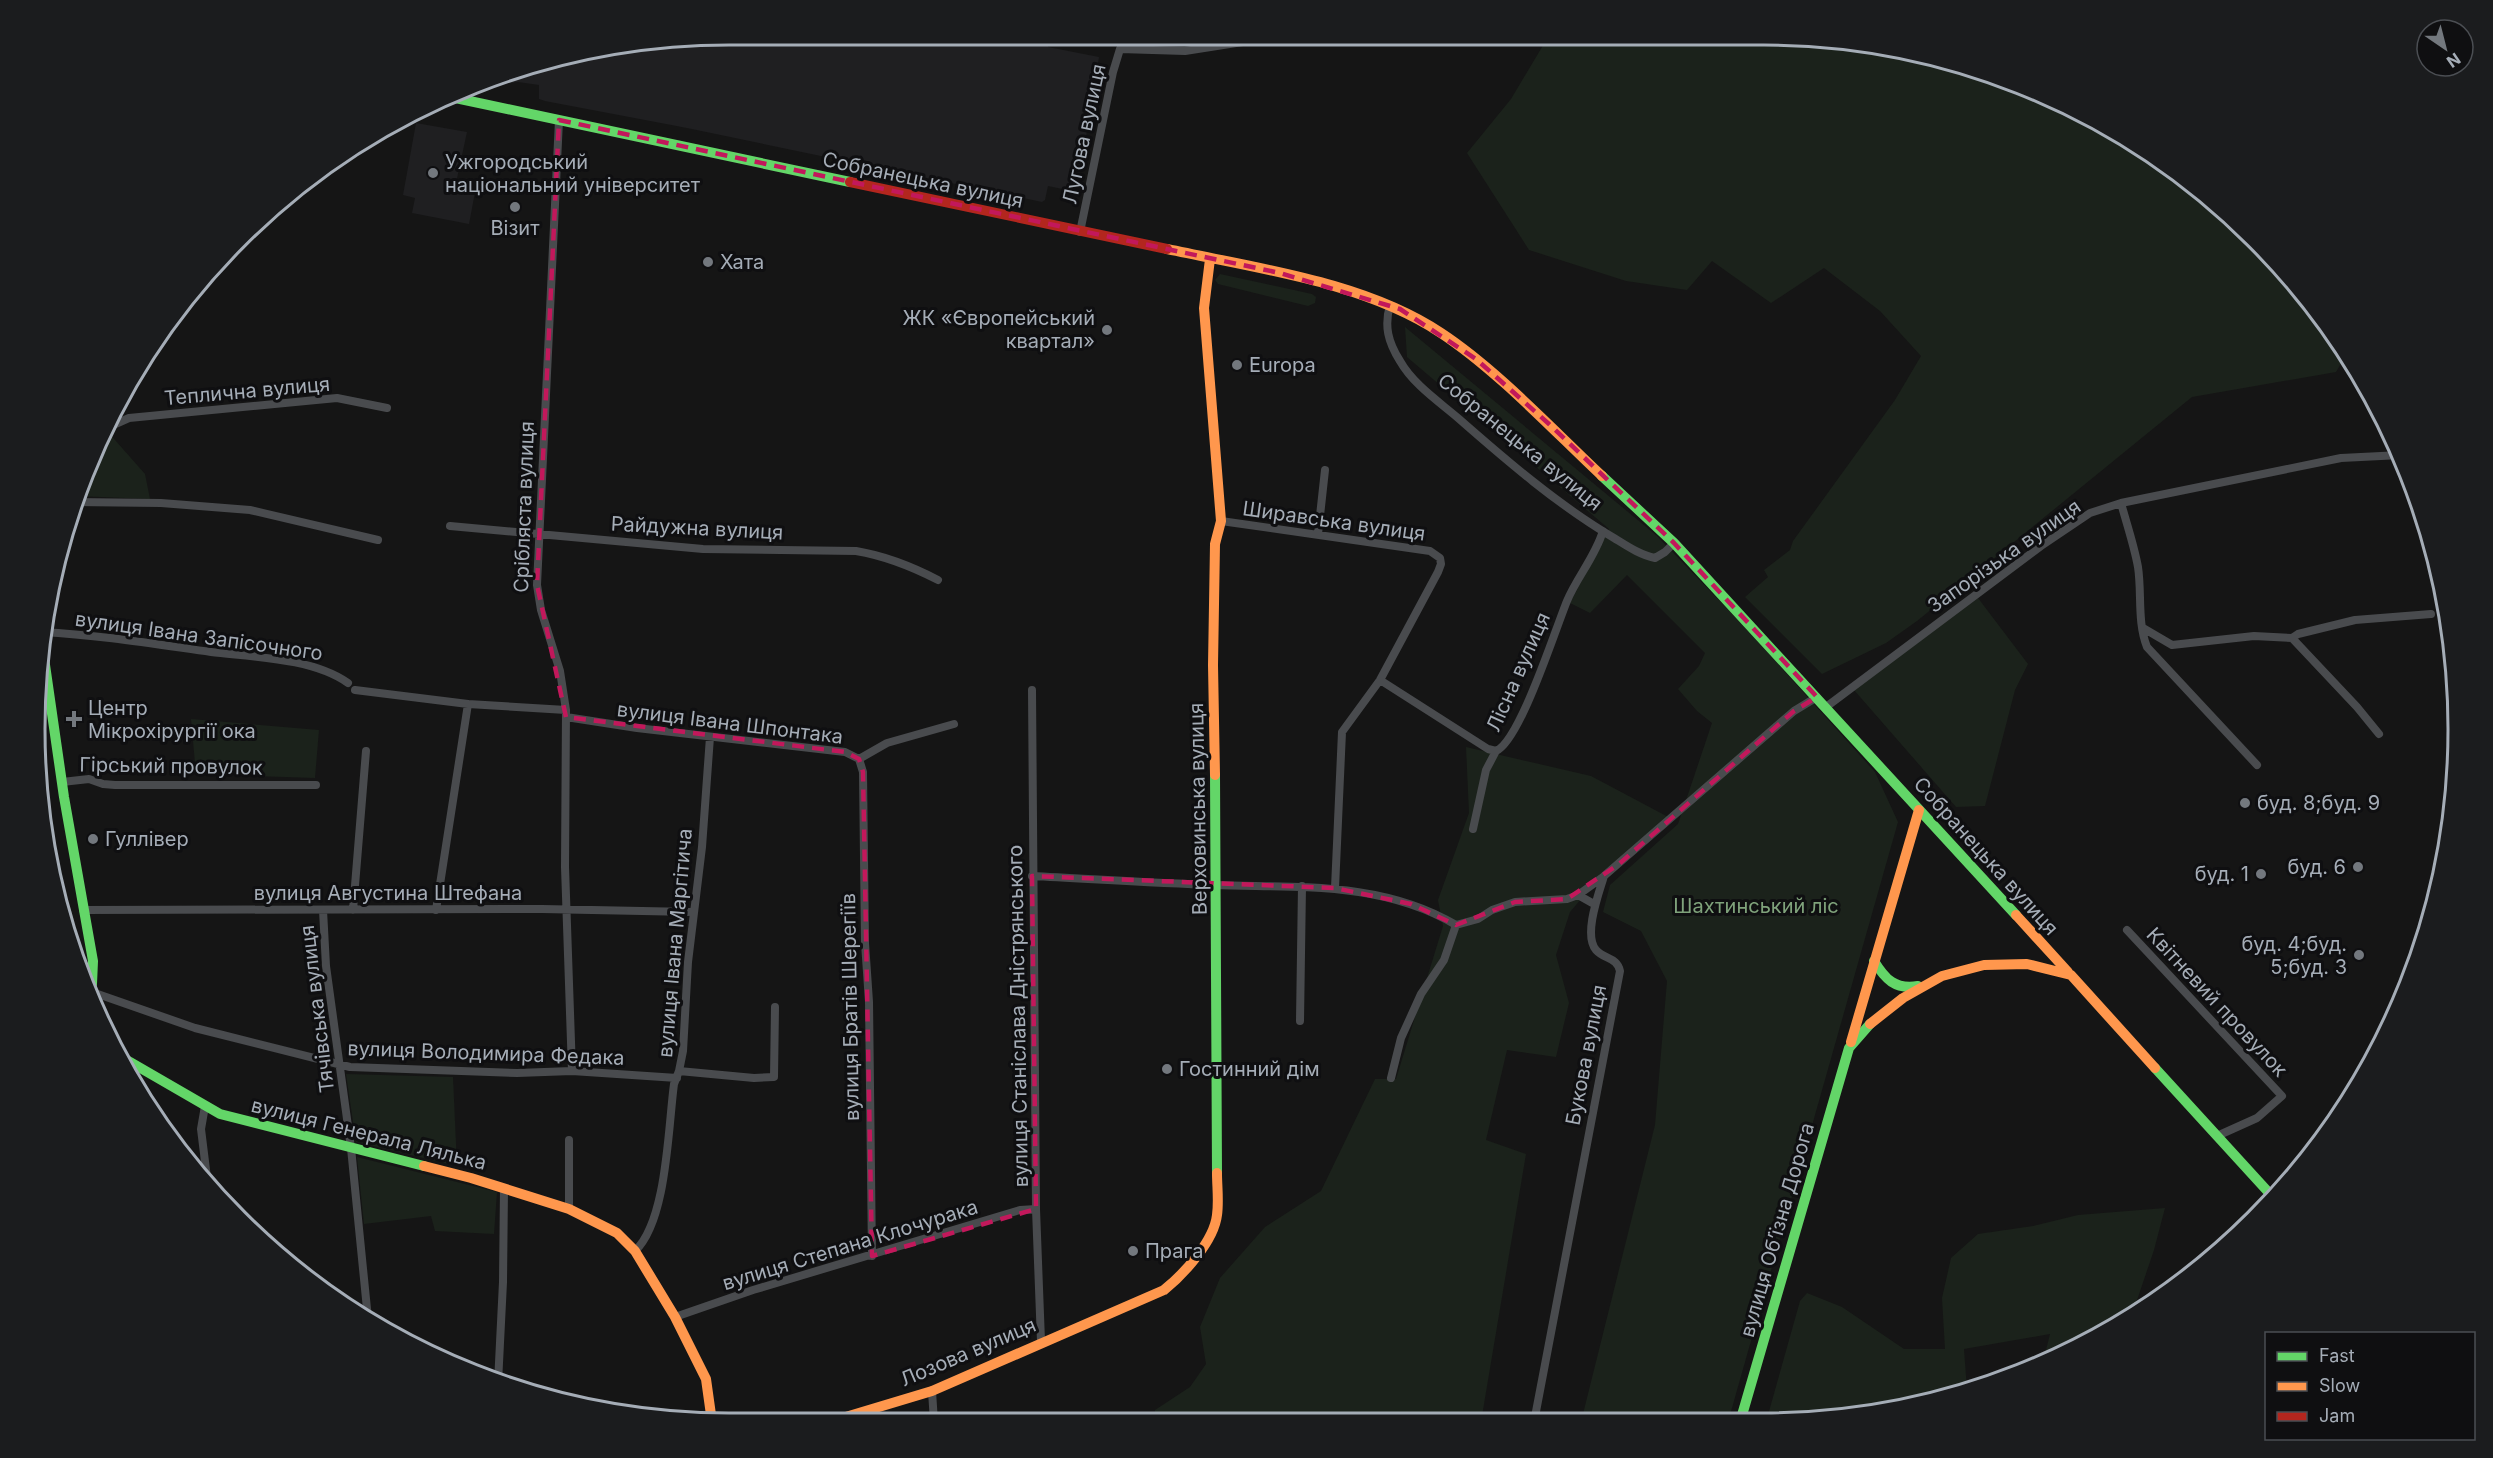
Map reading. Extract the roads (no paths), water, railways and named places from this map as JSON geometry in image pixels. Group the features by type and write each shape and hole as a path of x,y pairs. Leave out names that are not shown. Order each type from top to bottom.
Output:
{"main road":[{"name":"Собранецька вулиця","path":"462,99 1313,282 1390,305 1440,332 1476,359 1674,543 1826,706 2268,1191"},
{"name":"Верховинська вулиця","path":"1118,1309 1164,1290 1178,1280 1203,1249 1217,1217 1217,885 1213,665 1214,554 1221,521 1204,308 1210,260"},
{"path":"47,677 93,962 93,979"},
{"name":"вулиця Обʼїзна Дорога","path":"1743,1413 1919,810"},
{"path":"1874,961 1886,980 1894,986 1906,989 1929,982"},
{"name":"вулиця Обʼїзна Дорога","path":"1849,1048 1871,1022 1929,982 1970,966 2006,962 2050,967 2071,975"},
{"name":"вулиця Генерала Лялька","path":"133,1064 220,1114 504,1188"},
{"path":"504,1188 568,1209 617,1233 635,1251 675,1317 706,1379 712,1413"},
{"name":"Лозова вулиця","path":"858,1413 932,1390 1118,1309"}],"street":[{"name":"Лугова вулиця","path":"1080,232 1113,72 1120,49 1185,51 1223,45"},
{"name":"Срібляста вулиця","path":"559,120 537,585 539,601 560,671 566,714 567,911 572,1071"},
{"name":"Собранецька вулиця","path":"1390,305 1386,327 1388,336 1408,374 1530,478 1603,531 1645,556 1655,558 1674,543"},
{"name":"Теплична вулиця","path":"118,423 129,418 337,398 387,408"},
{"name":"Запорізька вулиця","path":"1826,706 2041,546 2090,513 2121,503 2341,458 2391,456"},
{"path":"1318,534 1325,470"},
{"path":"84,502 161,503 250,510 378,540"},
{"path":"2121,503 2134,548 2147,647 2257,765"},
{"name":"Ширавська вулиця","path":"1221,521 1430,551 1440,558 1441,564 1438,572 1380,680"},
{"name":"Райдужна вулиця","path":"450,526 540,532 550,536 612,539 703,549 856,551 881,555 915,567 938,579"},
{"name":"Лісна вулиця","path":"1473,829 1486,770 1496,751 1502,748 1513,732 1536,683 1568,599 1598,548 1603,531"},
{"path":"2143,627 2172,645 2254,636 2292,638 2298,634 2355,620 2432,614"},
{"name":"вулиця Івана Запісочного","path":"52,632 87,634 294,663 329,672 348,683"},
{"path":"2292,638 2357,707 2379,734"},
{"path":"1335,888 1342,732 1380,680 1496,751"},
{"path":"355,690 566,714"},
{"name":"вулиця Станіслава Дністрянського","path":"1032,690 1036,1209 1041,1341"},
{"name":"Букова вулиця","path":"1536,1413 1620,971 1615,961 1596,950 1592,942 1594,904 1604,876 1794,711 1817,697"},
{"path":"436,910 468,704"},
{"name":"вулиця Івана Шпонтака","path":"566,714 593,722 845,752 859,759 887,743 954,724"},
{"name":"вулиця Івана Маргітича","path":"635,1251 643,1244 648,1234 657,1208 663,1179 674,1084 678,1075 692,912 696,904 702,847 710,737"},
{"path":"353,910 366,751"},
{"name":"вулиця Братів Шерегіїв","path":"859,759 863,771 872,1256"},
{"name":"Гірський провулок","path":"62,782 89,779 115,785 316,785"},
{"path":"1032,876 1335,888 1429,910 1456,925 1478,920 1491,910 1515,902 1567,899 1578,896 1604,876"},
{"path":"1300,1021 1302,886"},
{"path":"1578,896 1594,904"},
{"name":"вулиця Августина Штефана","path":"83,910 542,909 692,912"},
{"name":"Тячівська вулиця","path":"323,910 326,966 351,1148 367,1309"},
{"path":"1391,1078 1401,1038 1421,994 1444,960 1456,925"},
{"name":"Квітневий провулок","path":"2127,930 2282,1096 2257,1118 2217,1136"},
{"name":"вулиця Володимира Федака","path":"99,994 195,1028 350,1067 505,1073 572,1071 754,1078 774,1077 775,1007"},
{"path":"206,1106 201,1129 206,1169"},
{"path":"568,1209 569,1140"},
{"name":"вулиця Генерала Лялька","path":"498,1373 504,1188"},
{"name":"вулиця Степана Клочурака","path":"675,1317 753,1290 1020,1210 1036,1209"},
{"path":"932,1390 933,1413"}],"place":[{"name":"Ужгородський національний університет","path":"433,173"},
{"name":"Візит","path":"515,207"},
{"name":"Хата","path":"708,262"},
{"name":"ЖК «Європейський квартал»","path":"1107,330"},
{"name":"Europa","path":"1237,365"},
{"name":"Центр Мікрохірургії ока","path":"74,719"},
{"name":"буд. 8;буд. 9","path":"2245,803"},
{"name":"Гуллівер","path":"93,839"},
{"name":"буд. 6","path":"2358,867"},
{"name":"буд. 1","path":"2261,874"},
{"name":"буд. 4;буд. 5;буд. 3","path":"2359,955"},
{"name":"Гостинний дім","path":"1167,1069"},
{"name":"Прага","path":"1133,1251"}],"park label":[{"name":"Шахтинський ліс","path":"1756,906"}]}
